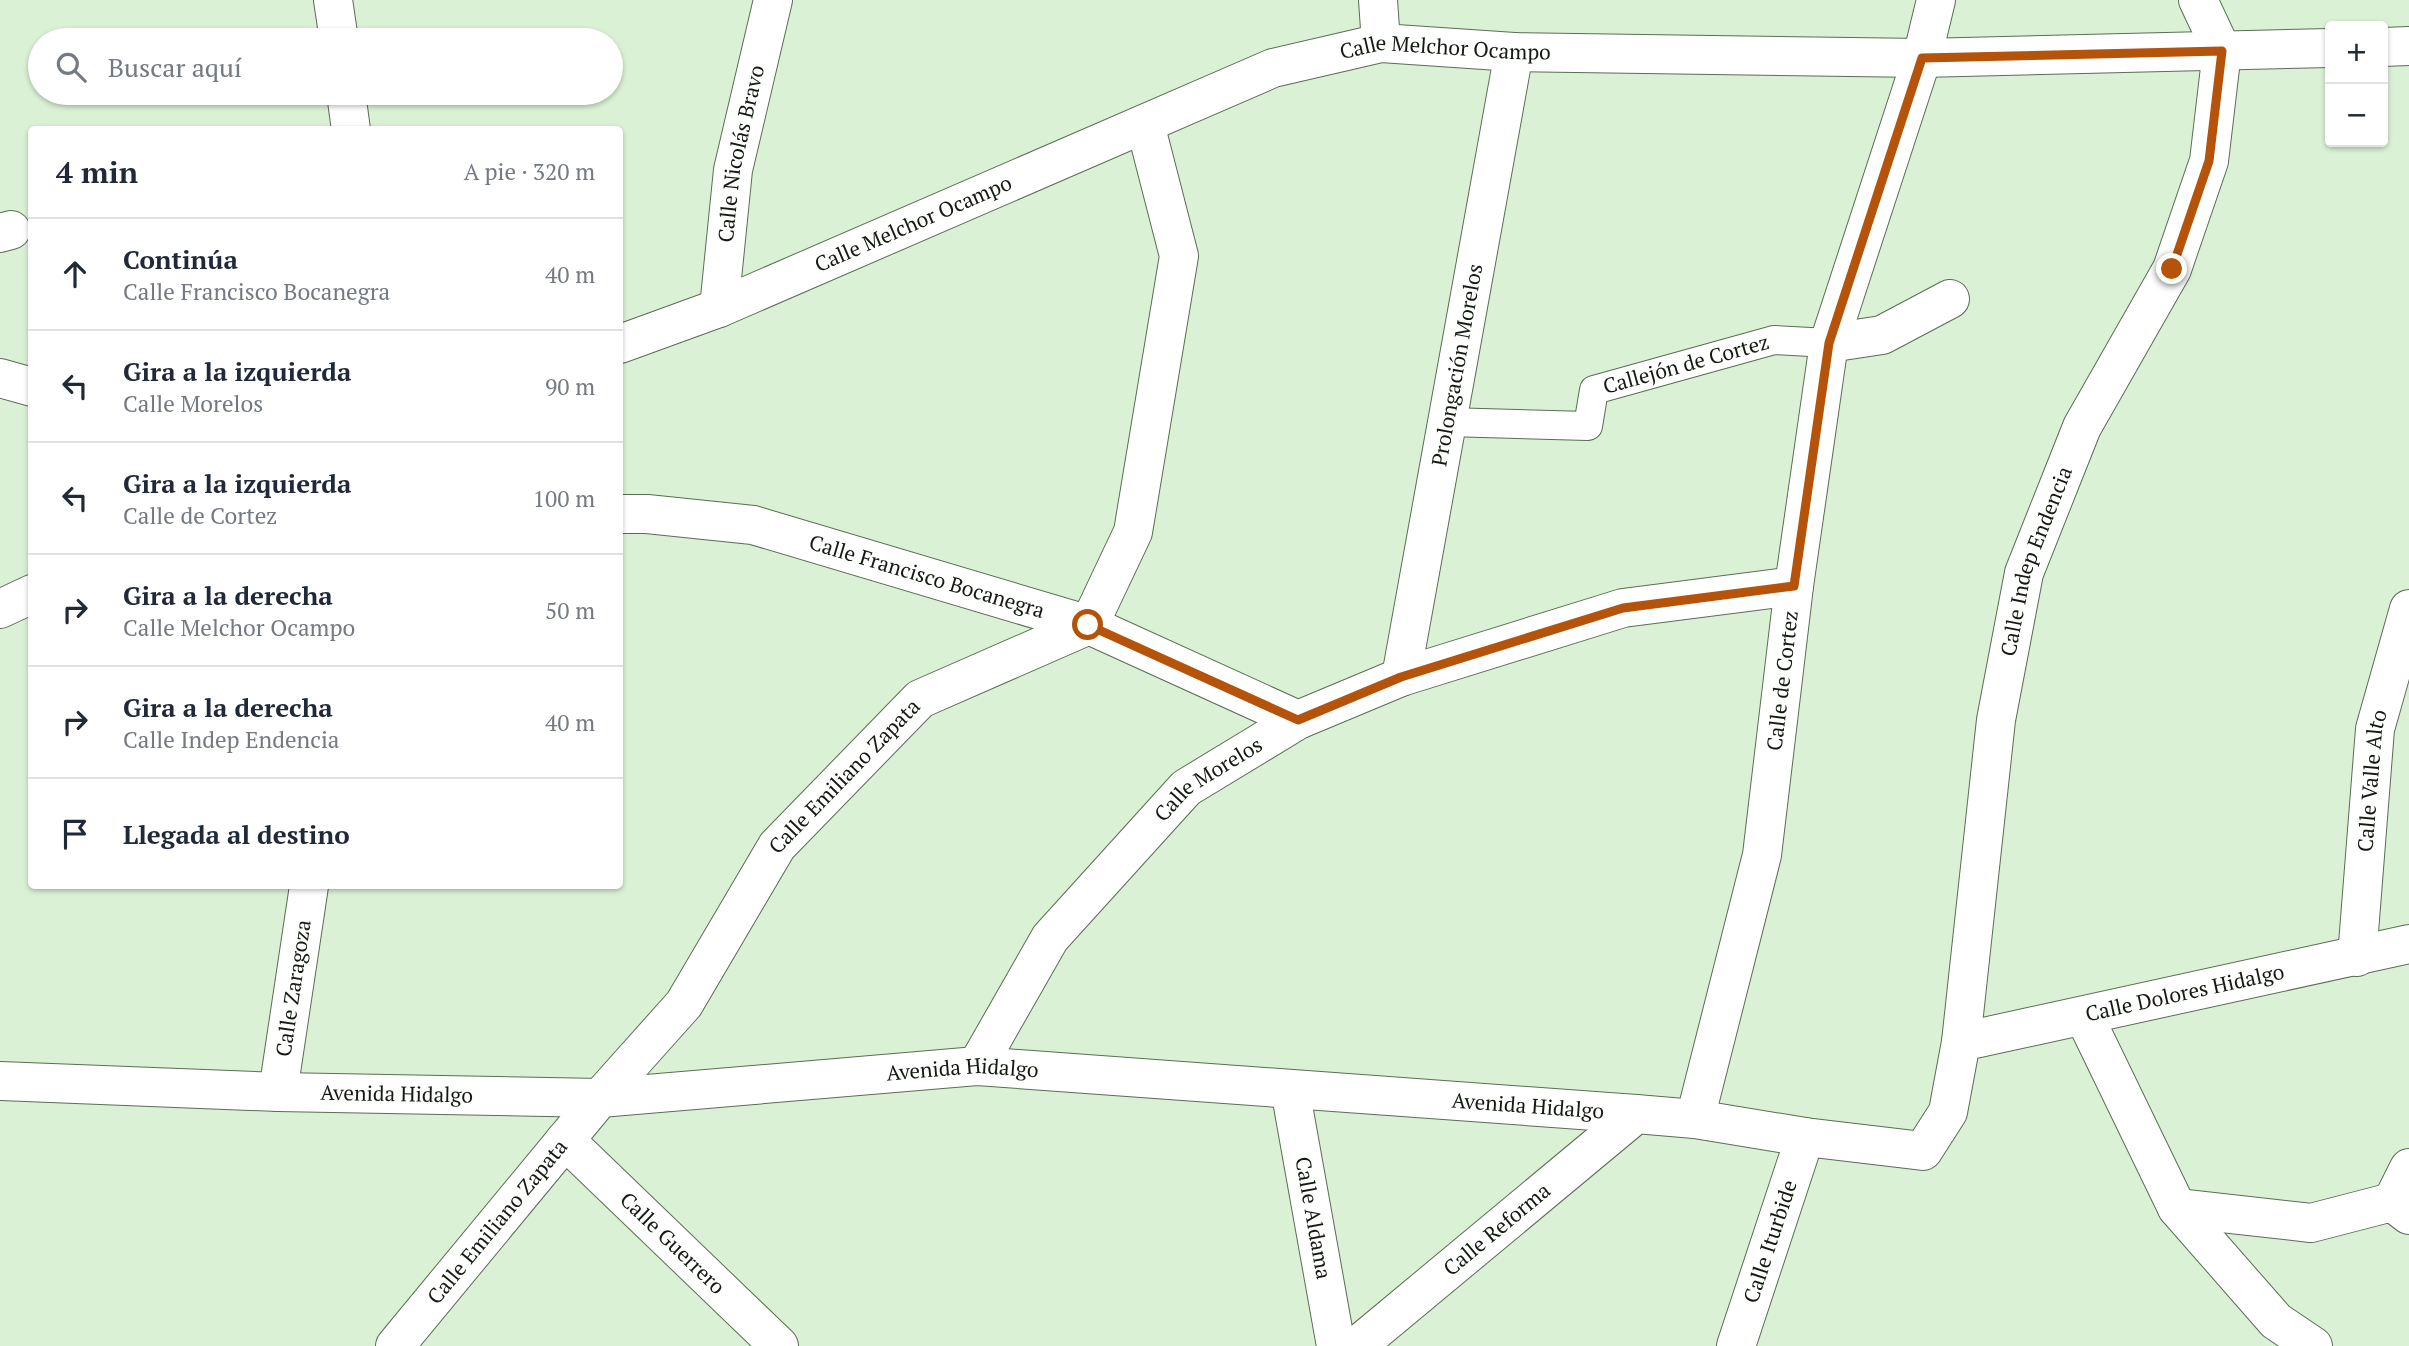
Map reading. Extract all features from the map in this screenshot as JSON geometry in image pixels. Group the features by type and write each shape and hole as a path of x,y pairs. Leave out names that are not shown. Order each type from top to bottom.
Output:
{"street":[{"path":"333,0 337,28"},
{"name":"Calle Nicolás Bravo","path":"719,308 733,170 773,0"},
{"path":"1377,0 1381,43"},
{"name":"Calle de Cortez","path":"1695,1119 1762,855 1794,586 1829,343 1922,58 1936,0"},
{"path":"2197,0 2222,51"},
{"name":"Calle Melchor Ocampo","path":"623,343 719,308 1273,68 1381,43 1514,52 1922,58 2325,48"},
{"path":"2388,47 2409,46"},
{"name":"Calle Indep Endencia","path":"1923,1151 1948,1112 1961,1042 1996,720 2024,573 2082,427 2172,269 2209,161 2222,51"},
{"name":"Prolongación Morelos","path":"1401,677 1514,52"},
{"path":"348,105 350,126"},
{"path":"1088,625 1133,532 1179,256 1145,124"},
{"path":"1829,343 1882,335 1950,299"},
{"name":"Callejón de Cortez","path":"1447,422 1588,426 1594,390 1774,340 1829,343"},
{"path":"0,378 28,386"},
{"name":"Calle Francisco Bocanegra","path":"623,514 753,525 1088,625 1298,720"},
{"name":"Calle Morelos","path":"977,1066 1050,938 1186,789 1298,720 1401,677 1623,608 1794,586"},
{"path":"0,609 28,596"},
{"name":"Calle Valle Alto","path":"2357,957 2375,729 2409,609"},
{"name":"Calle Emiliano Zapata","path":"395,1346 600,1098 684,1004 777,846 920,699 1088,625"},
{"name":"Calle Zaragoza","path":"278,1092 309,889"},
{"name":"Calle Dolores Hidalgo","path":"1961,1042 2409,944"},
{"path":"2084,1016 2177,1208 2276,1321 2313,1346"},
{"name":"Avenida Hidalgo","path":"0,1081 278,1092 600,1098 977,1066 1695,1119 1805,1137 1923,1151"},
{"name":"Calle Aldama","path":"1290,1089 1336,1346"},
{"name":"Calle Reforma","path":"1357,1346 1636,1114"},
{"name":"Calle Iturbide","path":"1735,1346 1805,1137"},
{"name":"Calle Guerrero","path":"565,1140 779,1346"},
{"path":"2177,1208 2311,1223 2401,1209 2409,1168"}],"route":[{"path":"1088,625 1298,720 1401,677 1623,608 1794,586 1829,343 1922,58 2222,51 2209,161 2172,269"}]}
